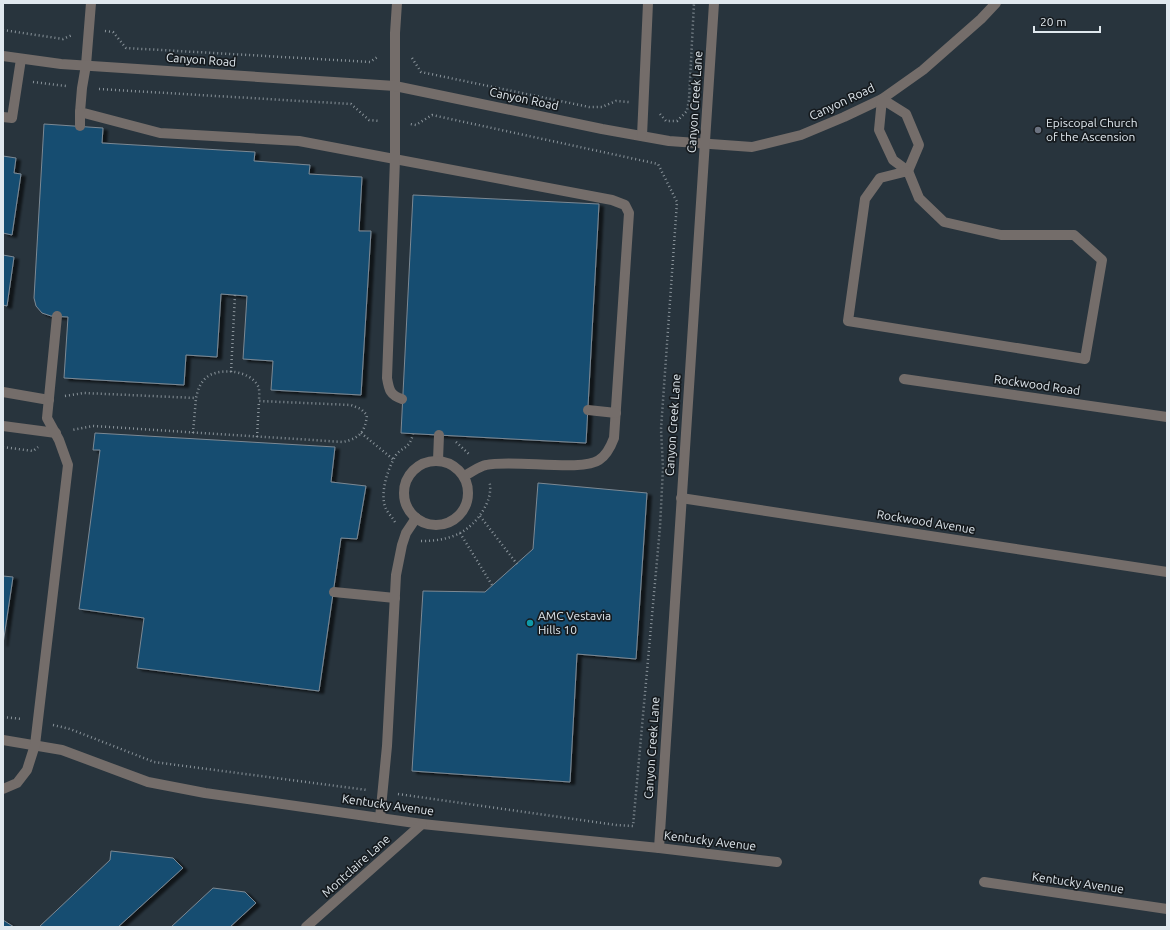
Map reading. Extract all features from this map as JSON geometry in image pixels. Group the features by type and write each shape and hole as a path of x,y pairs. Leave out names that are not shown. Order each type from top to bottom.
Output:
{"street":[{"path":"80,126 82,88 86,66 92,3"},
{"path":"397,3 395,33 395,159 387,378 389,389 396,397 402,399"},
{"path":"642,136 648,3"},
{"name":"Canyon Creek Lane","path":"659,848 714,3"},
{"name":"Canyon Road","path":"3,56 86,66 395,86 669,141 752,147 800,135 844,117 882,99 923,70 981,20 996,3"},
{"path":"3,117 12,118 21,59"},
{"path":"908,170 880,178 865,199 848,321 1086,359 1102,260 1074,235 1001,235 944,222 919,198 908,170 893,160 880,130 882,99 906,114 919,145 908,170"},
{"path":"80,112 160,133 299,141 612,200 625,205 629,213 616,414 614,438 610,449 598,461 582,465 509,462 485,465 464,476"},
{"path":"3,789 17,783 21,779 27,770 35,745 68,465 56,433 47,418 56,316"},
{"name":"Rockwood Road","path":"904,379 1167,416"},
{"path":"3,392 49,400"},
{"path":"588,410 616,414"},
{"path":"3,426 56,433"},
{"path":"438,460 439,435"},
{"path":"438,460 457,468 464,476 468,486 468,497 465,507 459,516 450,522 440,525 429,524 416,518 411,513 406,504 404,494 405,483 410,474 418,466 427,462 438,460"},
{"name":"Rockwood Avenue","path":"681,498 1167,572"},
{"path":"380,818 387,746 396,575 406,533 416,518"},
{"path":"334,592 395,598"},
{"name":"Kentucky Avenue","path":"3,740 62,750 148,782 205,793 422,824 659,848 777,862"},
{"name":"Montclaire Lane","path":"306,927 422,824"},
{"name":"Kentucky Avenue","path":"984,882 1167,909"}],"path":[{"path":"231,372 235,295"},
{"path":"193,433 196,398 201,384 210,375 225,371 243,374 252,378 259,387 257,437"},
{"path":"49,400 84,392 196,398"},
{"path":"56,433 93,426 343,442 351,440 361,433 366,422 367,414 361,409 351,405 259,401"},
{"path":"361,433 394,460"},
{"path":"413,434 408,446 397,454 394,460 387,475 384,493 386,508 395,522 406,533 421,541 432,541 453,536 470,528 480,516 488,502 491,485 487,472 454,439"},
{"path":"480,516 517,564"},
{"path":"460,533 492,585"}],"building":[{"path":"44,124 103,128 102,143 255,152 254,161 310,165 309,174 362,177 359,231 371,231 361,395 271,390 273,361 243,359 247,296 221,294 217,357 186,355 184,385 64,378 68,317 51,316 42,313 36,306 34,298"},
{"path":"3,156 16,158 14,173 21,174 12,235 3,233"},
{"path":"413,195 599,204 586,443 401,433"},
{"path":"3,255 14,257 7,306 3,305"},
{"path":"95,433 335,447 331,482 366,486 357,539 341,538 319,691 137,668 144,618 79,609 100,450 93,450"},
{"name":"AMC Vestavia Hills 10","path":"538,483 647,493 636,659 577,654 570,782 412,771 423,591 485,592 533,549"},
{"path":"3,576 13,577 3,644"},
{"path":"111,851 173,858 183,868 118,927 39,927 110,860"},
{"path":"213,888 245,892 256,903 230,927 171,927"},
{"path":"3,920 14,927 3,927"}],"place":[{"name":"Episcopal Church of the Ascension","path":"1038,130"},
{"name":"AMC Vestavia Hills 10","path":"530,623"}]}
